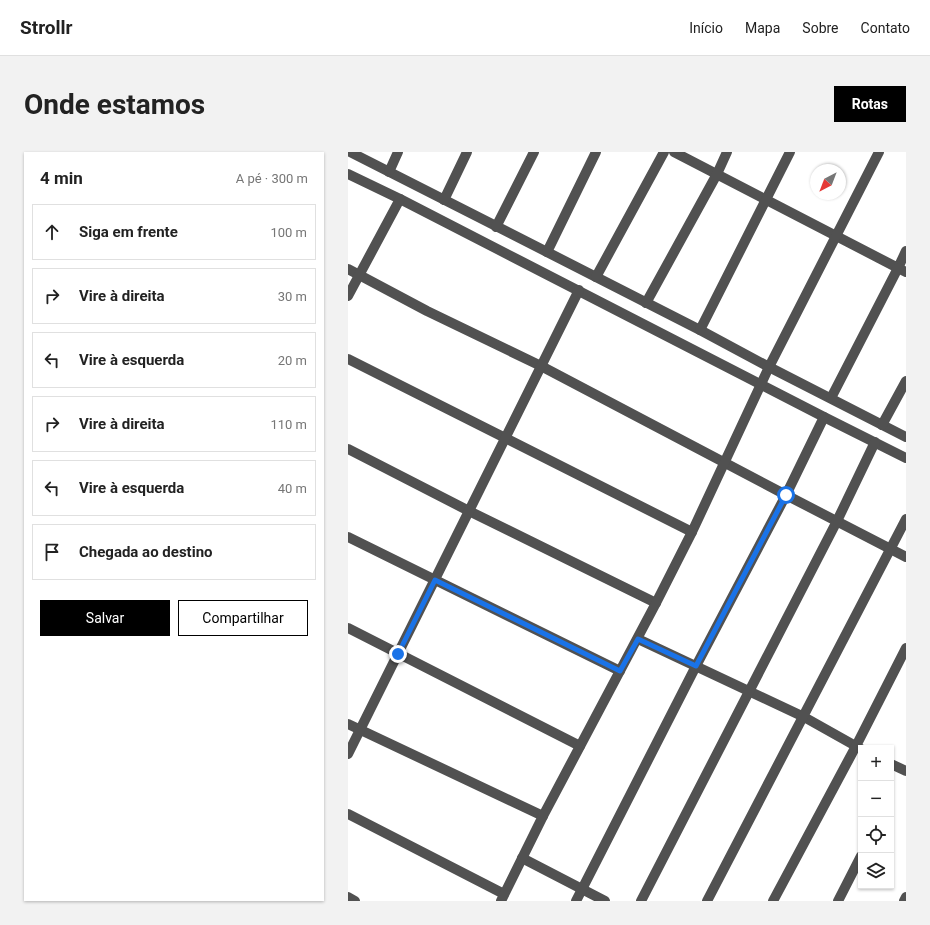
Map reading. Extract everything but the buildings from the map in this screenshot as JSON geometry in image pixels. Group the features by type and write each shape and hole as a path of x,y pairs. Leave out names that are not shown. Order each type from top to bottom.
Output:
{"street":[{"path":"350,152 548,252 906,437"},
{"path":"389,172 398,152"},
{"path":"444,200 467,152"},
{"path":"496,226 534,152"},
{"path":"548,252 596,152"},
{"path":"596,277 664,152"},
{"path":"674,152 902,270"},
{"path":"646,303 717,174 727,152"},
{"path":"700,330 790,152"},
{"path":"348,814 503,898 543,816 638,639 692,532 769,367 879,152"},
{"path":"348,174 579,290 906,458"},
{"path":"348,296 400,199"},
{"path":"831,398 902,270 906,251"},
{"path":"348,269 427,311 541,366 906,557"},
{"path":"348,754 579,290"},
{"path":"348,359 692,532"},
{"path":"882,425 906,381"},
{"path":"576,901 696,666 786,495 824,417"},
{"path":"641,901 837,521 875,442"},
{"path":"348,449 469,511 656,603"},
{"path":"707,901 906,519"},
{"path":"348,537 620,671"},
{"path":"348,628 580,746"},
{"path":"638,639 804,717 858,746"},
{"path":"860,745 906,648"},
{"path":"348,724 543,816"},
{"path":"773,901 858,749"},
{"path":"894,765 905,768"},
{"path":"522,858 605,901"},
{"path":"838,901 858,862"},
{"path":"348,897 355,901"},
{"path":"904,901 906,897"}],"route":[{"path":"398,654 435,580 620,671 638,639 696,666 786,495"}]}
